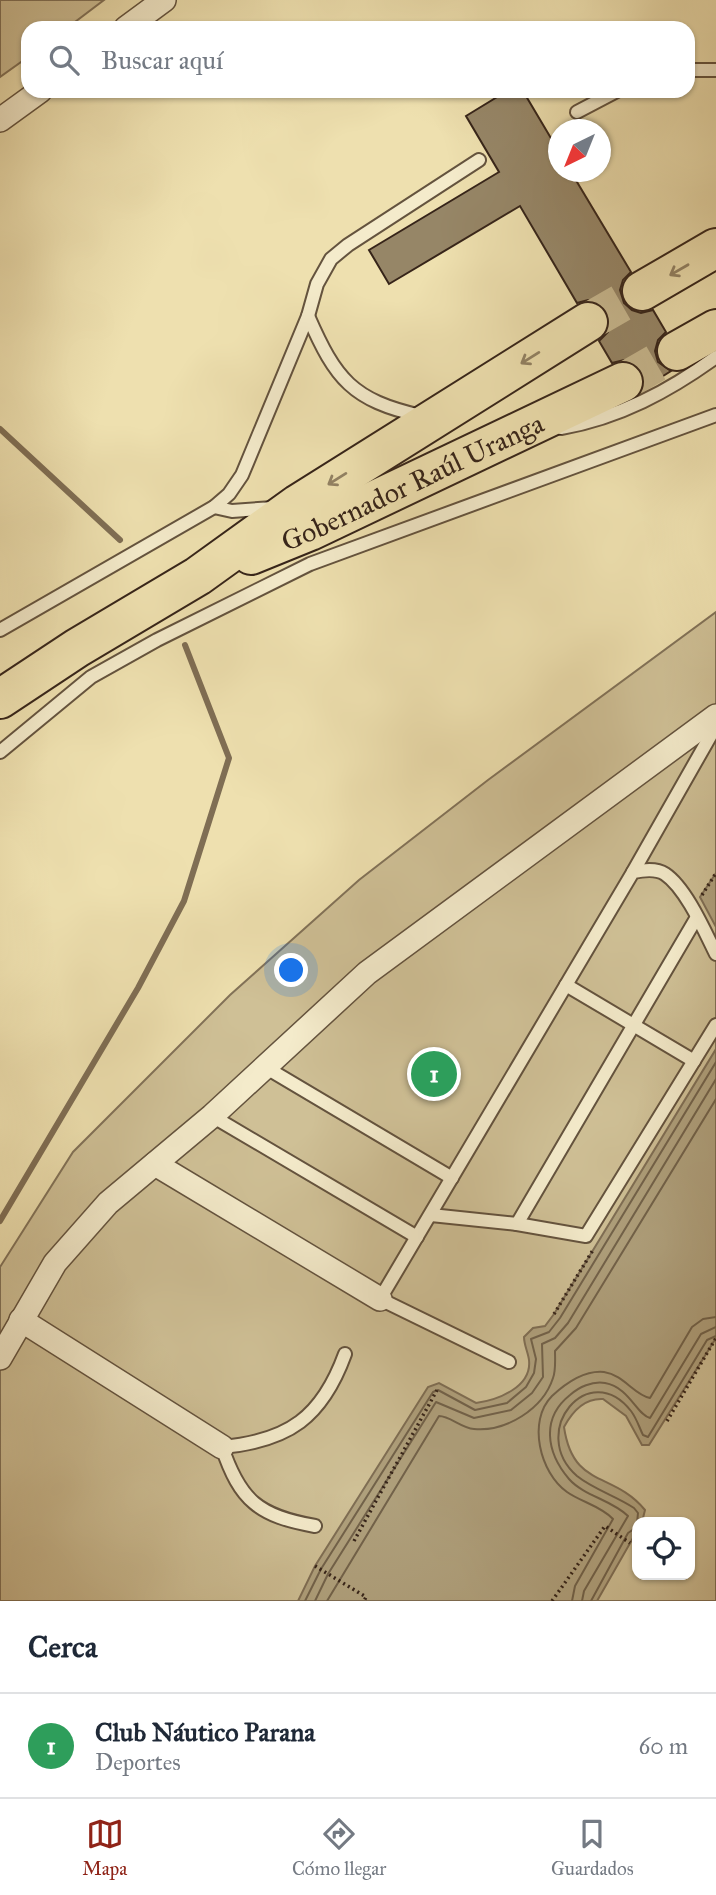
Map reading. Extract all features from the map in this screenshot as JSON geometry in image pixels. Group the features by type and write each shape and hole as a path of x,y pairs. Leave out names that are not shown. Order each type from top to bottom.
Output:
{"highway":[{"path":"642,291 716,248"},
{"name":"Gobernador Raúl Uranga","path":"0,699 126,617 198,576 298,504 588,322"},
{"path":"677,351 716,328"},
{"name":"Gobernador Raúl Uranga","path":"198,576 310,531 623,382"}],"street":[{"path":"136,21 164,0"},
{"path":"0,120 30,98"},
{"path":"0,1358 55,1263 108,1203 212,1116 367,974 716,716"},
{"path":"155,1164 380,1299"},
{"path":"21,1320 222,1447"}],"lane":[{"path":"695,70 716,71"},
{"path":"577,112 604,98"},
{"path":"0,630 215,508 229,495 242,475 308,316 317,284 331,259 348,244 479,160"},
{"path":"308,316 329,360 353,390 374,402 434,419"},
{"path":"506,438 611,417 693,373 716,357"},
{"path":"0,752 91,677 169,634 310,564 716,415"},
{"path":"215,508 232,511 298,504"},
{"path":"509,1362 380,1299 633,872 716,726"},
{"path":"633,872 663,872 697,917 716,954"},
{"path":"517,1224 697,917"},
{"path":"566,985 694,1061"},
{"path":"430,1215 517,1224 586,1236 716,1025"},
{"path":"265,1067 452,1178"},
{"path":"212,1116 418,1237"},
{"path":"315,1525 282,1520 254,1504 233,1479 222,1447 256,1444 288,1432 314,1412 334,1385 345,1354"}],"path":[{"path":"667,1421 716,1338"},
{"path":"354,1541 437,1390"},
{"path":"552,1601 605,1526 631,1543"},
{"path":"314,1566 366,1597 364,1601"}],"shaded area":[{"path":"0,0 104,0 76,21 21,21 21,62 0,77"},
{"path":"716,612 716,1601 0,1601 0,1267 73,1152 230,995 359,880 488,780"}],"water":[{"path":"716,873 716,927 700,897"},
{"path":"716,1049 716,1338 649,1445 642,1445 626,1416 603,1399 590,1401 580,1407 564,1427 576,1461 585,1470 633,1498 645,1510 643,1517 632,1517 632,1540 597,1601 298,1601 315,1566 428,1387 439,1383 476,1403 494,1399 512,1390 525,1378 528,1369 529,1360 524,1337 533,1328 545,1326"}],"building":[{"path":"496,98 527,98 548,133 548,182 577,182 631,272 623,280 620,290 624,303 641,313 653,310 666,332 658,340 655,351 658,362 671,371 644,388 643,373 636,364 624,360 612,363 599,341 608,332 610,321 606,310 599,303 588,300 577,303 520,206 389,284 369,250 499,172 466,116"}],"waterway":[{"path":"0,429 120,540"},
{"path":"0,1221 138,988 184,901 229,758 185,645"}],"tunnel":[{"path":"588,322 642,291"},
{"path":"623,382 677,351"}],"place":[{"name":"Club Náutico Parana","path":"434,1074"}]}
